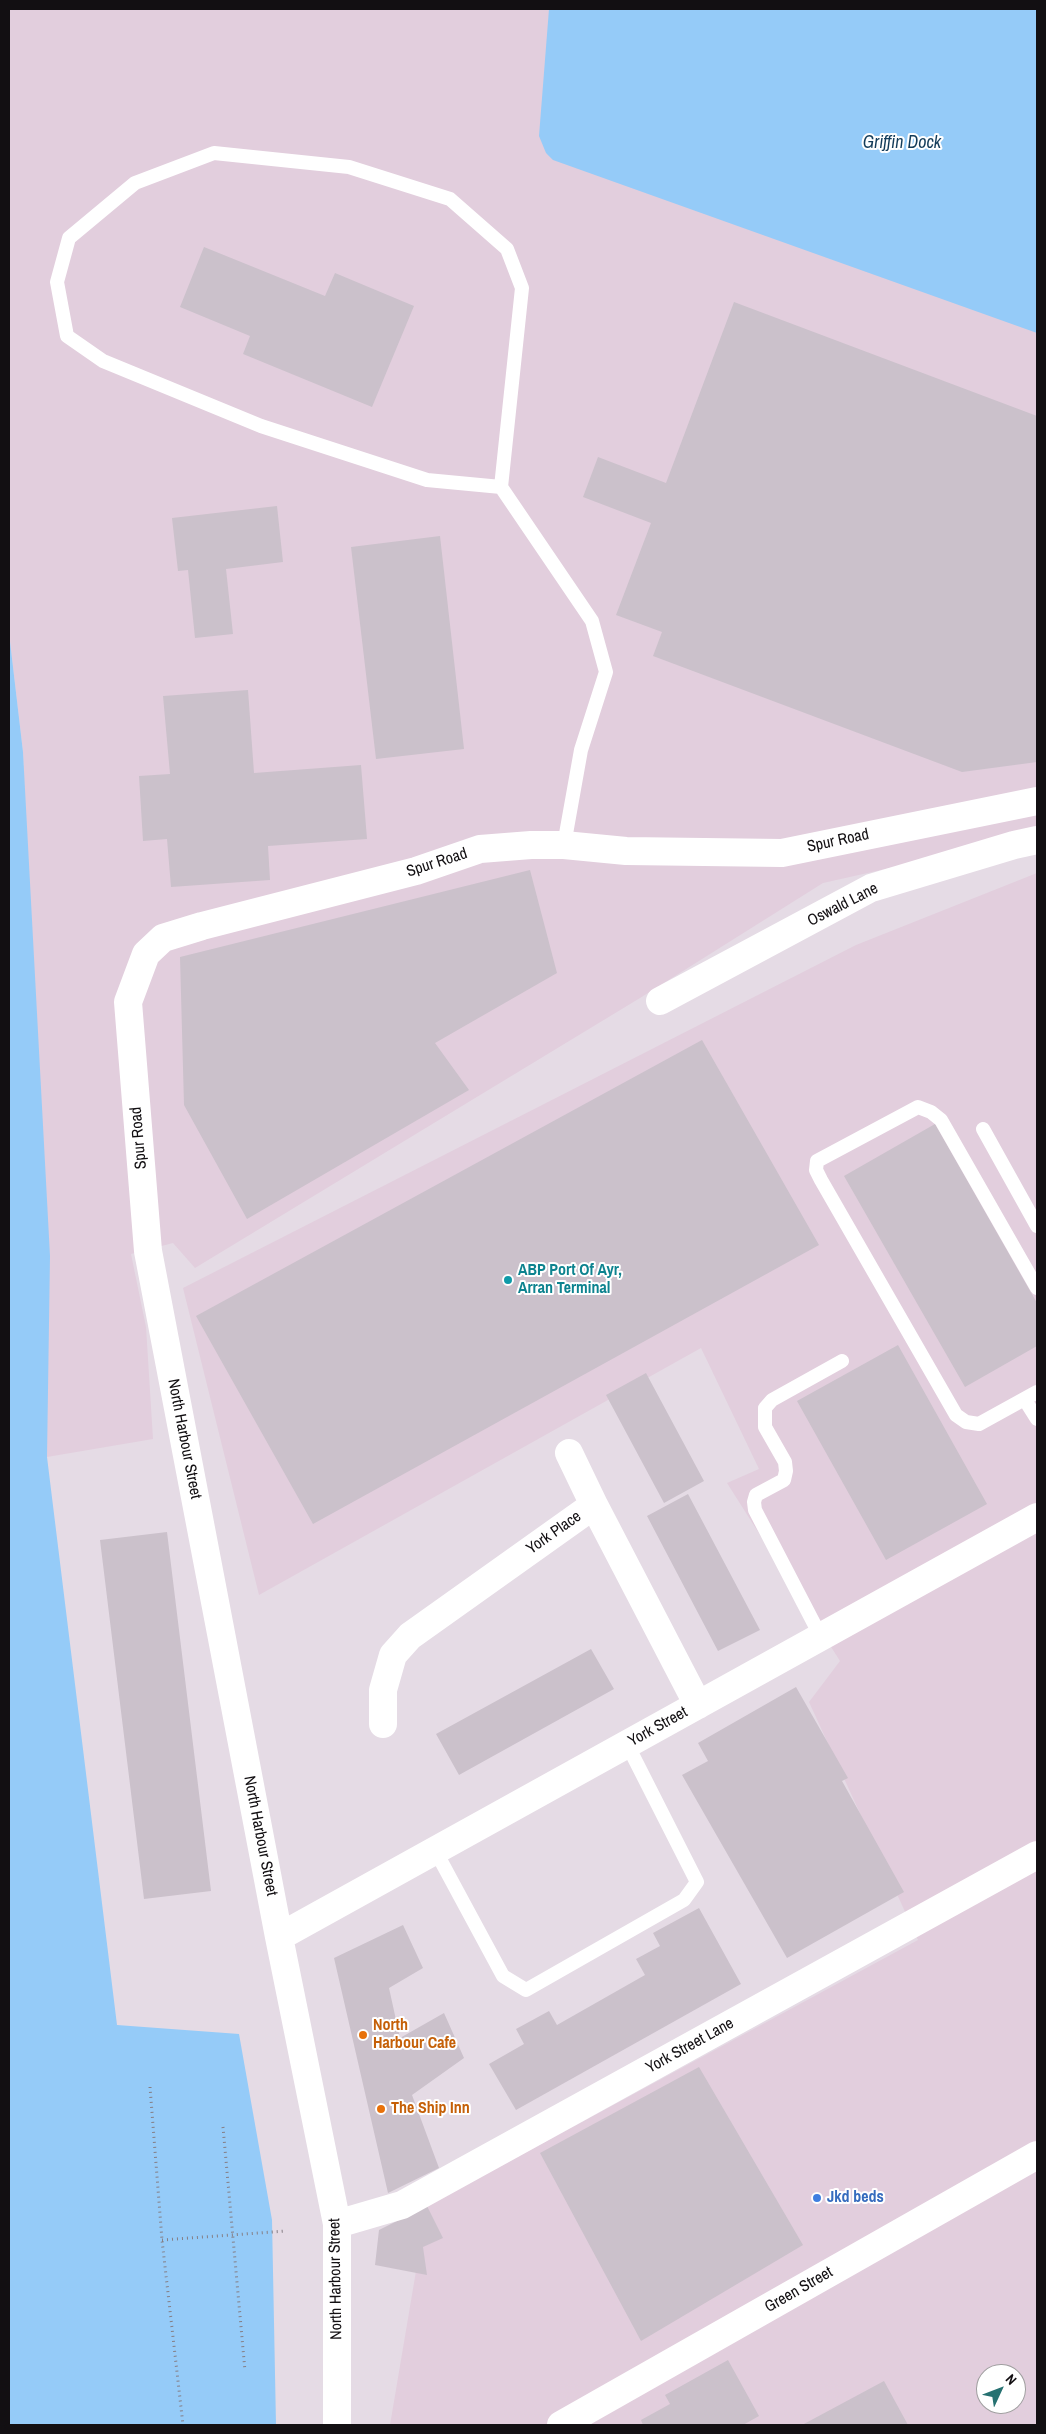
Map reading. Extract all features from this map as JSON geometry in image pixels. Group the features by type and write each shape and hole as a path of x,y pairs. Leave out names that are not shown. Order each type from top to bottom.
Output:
{"street":[{"name":"Spur Road","path":"148,1251 128,1002 146,954 163,938 202,926 416,871 480,849 530,845 564,845 626,851 782,854 1037,801"},
{"name":"Oswald Lane","path":"660,1001 871,888 1014,845 1037,840"},
{"name":"North Harbour Street","path":"148,1251 279,1937 337,2224 337,2425"},
{"path":"570,1453 594,1505"},
{"name":"York Place","path":"383,1724 383,1690 393,1654 410,1636 594,1505 698,1705"},
{"name":"York Street","path":"279,1937 1037,1517"},
{"name":"York Street Lane","path":"337,2224 402,2205 1034,1865"},
{"name":"Green Street","path":"561,2425 1037,2156"}],"lane":[{"path":"502,487 427,480 261,426 103,361 66,336 57,282 69,238 135,183 214,152 349,166 450,199 507,249 522,288 502,487 592,621 606,672 581,750 564,845"},
{"path":"1037,1288 941,1120 931,1112 918,1107 817,1161 816,1170 821,1180 956,1415 966,1422 979,1424 1037,1392"},
{"path":"983,1129 1037,1226"},
{"path":"821,1637 755,1510 754,1502 756,1495 784,1480 786,1471 785,1462 765,1427 765,1408 772,1400 842,1361"},
{"path":"1025,1400 1037,1419"},
{"path":"435,1850 503,1976 526,1990 684,1900 697,1882 627,1744"}],"path":[{"path":"150,2087 162,2240 183,2425"},
{"path":"223,2127 245,2371"},
{"path":"162,2240 286,2231"}],"shaded area":[{"path":"9,9 1037,9 1037,835 823,883 640,998 195,1268 173,1243 131,1254 146,1327 153,1439 47,1457 23,752 9,633"},
{"path":"1037,873 1037,2425 390,2425 427,2206 918,1940 809,1702 840,1661 727,1483 759,1469 701,1348 259,1595 183,1288 856,945"}],"water":[{"name":"Griffin Dock","path":"549,9 1037,9 1037,333 553,160 546,153 539,136"},
{"path":"9,633 23,752 50,1256 47,1457 117,2025 239,2034 272,2220 276,2425 9,2425"}],"building":[{"path":"204,247 325,296 335,273 414,306 372,407 243,354 250,336 180,307"},
{"path":"734,302 1037,416 1037,762 962,772 653,656 662,632 616,615 651,523 583,497 598,457 666,483"},
{"path":"277,506 283,562 226,569 233,634 195,638 188,570 178,571 172,518"},
{"path":"440,536 464,749 376,759 351,547"},
{"path":"248,690 254,773 361,765 367,839 268,846 270,880 171,887 167,839 143,841 139,776 170,774 163,696"},
{"path":"530,870 557,973 435,1043 469,1090 247,1219 184,1105 180,957"},
{"name":"ABP Port Of Ayr, Arran Terminal","path":"702,1040 819,1245 313,1524 196,1316"},
{"path":"935,1124 1037,1303 1037,1346 965,1387 844,1176"},
{"path":"898,1345 987,1504 886,1560 797,1401"},
{"path":"646,1373 704,1481 664,1503 606,1395"},
{"path":"688,1494 760,1630 718,1651 647,1516"},
{"path":"167,1532 211,1891 144,1899 100,1540"},
{"path":"591,1649 614,1689 459,1775 436,1734"},
{"path":"796,1687 848,1778 842,1781 904,1892 787,1958 682,1775 708,1761 698,1743"},
{"path":"699,1908 741,1984 516,2110 489,2064 524,2044 516,2029 549,2011 557,2025 645,1975 636,1959 660,1946 653,1933"},
{"path":"403,1925 423,1968 389,1988 400,2038 444,2013 464,2058 412,2095 439,2168 388,2193 334,1958"},
{"path":"699,2067 803,2245 641,2341 540,2153"},
{"path":"427,2206 443,2238 423,2247 427,2275 375,2265 379,2230"},
{"path":"728,2360 759,2416 743,2425 643,2425 641,2420 670,2404 665,2395"},
{"path":"884,2381 908,2425 802,2425"}],"place":[{"name":"ABP Port Of Ayr, Arran Terminal","path":"508,1280"},
{"name":"North Harbour Cafe","path":"363,2035"},
{"name":"The Ship Inn","path":"381,2109"},
{"name":"Jkd beds","path":"817,2198"}]}
